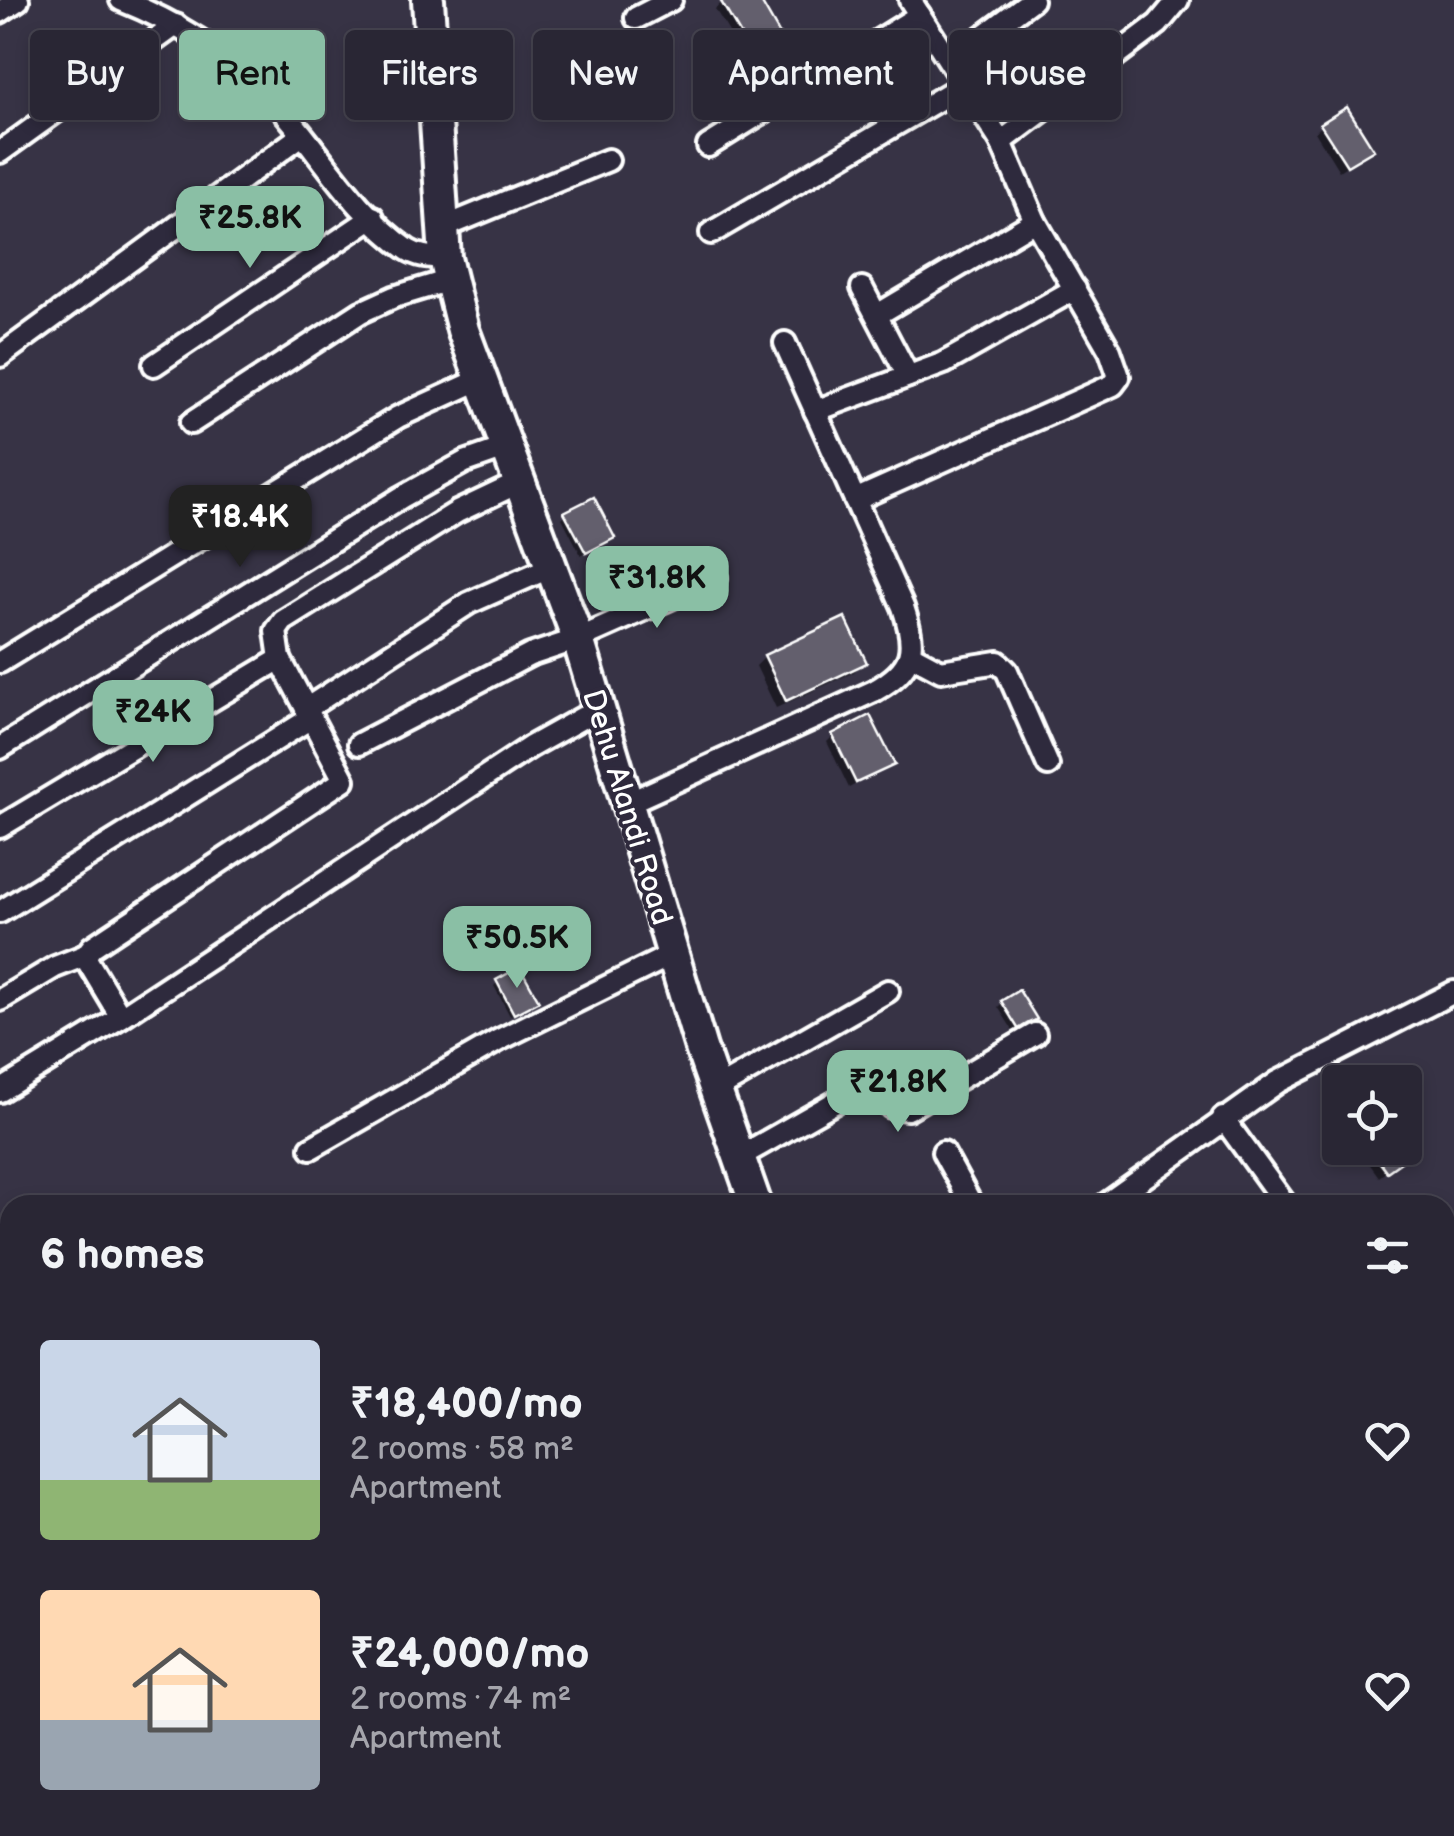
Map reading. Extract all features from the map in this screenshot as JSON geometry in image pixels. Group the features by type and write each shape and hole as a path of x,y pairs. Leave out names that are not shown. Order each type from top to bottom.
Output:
{"main road":[{"name":"Dehu Alandi Road","path":"428,0 446,255 479,380 578,639 715,1090 752,1195"}],"street":[{"path":"0,12 18,0"},
{"path":"121,0 176,25 243,72 302,134 334,176 408,250 429,257 446,255"},
{"path":"636,18 670,0"},
{"path":"992,30 1032,0"},
{"path":"1002,142 1158,24 1178,0"},
{"path":"708,146 915,8 949,59"},
{"path":"0,152 176,25"},
{"path":"711,233 949,93"},
{"path":"854,500 1114,385 1119,377 1036,221 1002,142 988,120"},
{"path":"0,356 302,134"},
{"path":"191,423 362,312 394,297 446,255 608,160"},
{"path":"154,365 373,217"},
{"path":"876,315 1036,221"},
{"path":"862,288 908,376"},
{"path":"816,411 972,349 1075,290"},
{"path":"628,802 874,691 902,670 911,655 912,640 902,607 785,343"},
{"path":"0,662 398,417 479,380"},
{"path":"0,748 402,497 465,462 506,448"},
{"path":"0,1000 54,967 86,954 344,780 280,658 276,630 294,613 457,512 518,483"},
{"path":"0,912 309,713 469,603 551,567"},
{"path":"359,744 530,656 716,578"},
{"path":"911,655 940,671 998,662 1007,670 1048,765"},
{"path":"0,827 280,658"},
{"path":"0,1091 530,747 598,709"},
{"path":"86,954 121,1016"},
{"path":"311,1148 499,1040 673,954"},
{"path":"715,1090 888,991"},
{"path":"1119,1195 1278,1082 1454,992"},
{"path":"739,1157 862,1087 870,1086 891,1107 908,1109 1034,1034"},
{"path":"1224,1118 1279,1195"},
{"path":"943,1152 967,1195"}],"building":[{"path":"720,0 760,0 777,30 738,30"},
{"path":"1347,107 1374,150 1347,166 1320,124"},
{"path":"594,497 615,538 586,553 564,512"},
{"path":"845,617 867,663 786,701 764,655"},
{"path":"870,715 895,765 856,783 832,734"},
{"path":"520,967 539,1001 514,1014 496,980"},
{"path":"1019,990 1037,1019 1019,1030 1001,1001"}]}
